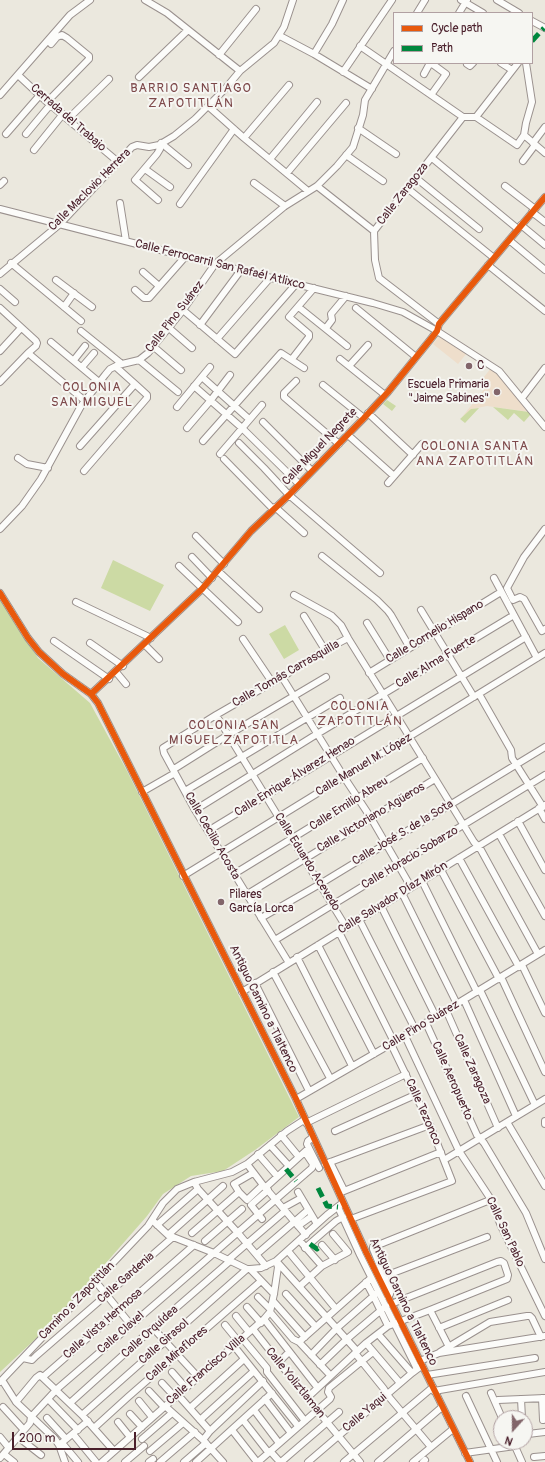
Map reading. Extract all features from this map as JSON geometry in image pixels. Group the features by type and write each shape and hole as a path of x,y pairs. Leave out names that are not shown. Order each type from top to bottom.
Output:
{"street":[{"path":"0,95 70,15 90,0"},
{"path":"145,0 167,12 240,71"},
{"path":"160,144 184,128 225,89 240,71 274,44 280,36 294,0"},
{"path":"314,54 332,24 343,0"},
{"path":"343,72 392,0"},
{"path":"418,12 425,0"},
{"path":"460,12 465,1 482,12"},
{"path":"500,1 517,12"},
{"path":"219,55 256,9"},
{"path":"533,22 544,27"},
{"path":"139,76 188,30"},
{"path":"26,134 49,103 89,59 89,56 62,35 51,44"},
{"path":"280,36 314,54 372,90"},
{"path":"360,46 387,63 463,117 476,117 517,144 524,135 532,102 526,64"},
{"name":"Calle Pino Suárez","path":"0,529 22,506 48,468 81,406 110,369 122,364 139,360 154,347 183,310 215,264 285,206 317,186 353,147 363,116 365,100 393,53"},
{"path":"424,74 430,64"},
{"path":"431,95 446,74 432,64"},
{"path":"503,64 512,70"},
{"path":"476,117 517,64"},
{"name":"Cerrada del Trabajo","path":"18,75 117,161"},
{"path":"68,119 109,79"},
{"path":"244,138 289,84"},
{"path":"6,134 40,95"},
{"path":"270,159 317,102"},
{"path":"287,173 346,104"},
{"path":"208,106 308,191"},
{"path":"34,150 63,114"},
{"name":"Calle Zaragoza","path":"439,324 379,278 375,260 374,231 463,117"},
{"path":"523,161 545,127"},
{"path":"358,128 396,154"},
{"path":"180,204 234,129"},
{"path":"524,135 545,154"},
{"path":"160,144 188,165"},
{"path":"158,200 135,180 160,150 160,144"},
{"name":"Calle Maclovio Herrera","path":"0,274 11,263 60,224 117,161 132,147 137,145 149,147 160,144"},
{"path":"346,155 384,182"},
{"path":"432,158 545,245"},
{"path":"145,169 170,187"},
{"path":"416,178 479,229"},
{"path":"254,183 285,206"},
{"path":"317,186 374,231"},
{"path":"505,186 545,222"},
{"path":"407,188 494,258"},
{"name":"Calle Miguel Negrete","path":"92,694 202,589 251,531 289,495 364,418 385,395 437,331 439,324 520,227 544,201"},
{"path":"120,203 126,241"},
{"name":"Calle Ferrocarril San Rafaél Atlixco","path":"0,209 185,257 346,296 403,312 437,331 499,371 545,427"},
{"path":"509,240 545,270"},
{"path":"135,290 146,299 149,298 185,257"},
{"path":"11,263 81,321"},
{"path":"488,265 545,311"},
{"path":"200,325 241,270"},
{"path":"143,272 159,286"},
{"path":"216,339 270,278"},
{"path":"56,280 92,307"},
{"path":"183,310 235,354 296,284"},
{"path":"292,359 309,337 309,334 289,317 314,288"},
{"path":"0,289 16,302"},
{"path":"64,307 74,293"},
{"path":"326,328 332,320 331,314 346,296"},
{"path":"356,308 416,357"},
{"path":"0,309 37,343 0,382"},
{"path":"301,309 347,346"},
{"path":"0,351 21,328"},
{"path":"169,328 192,348"},
{"path":"82,331 122,364"},
{"path":"51,342 99,382"},
{"path":"349,366 368,344"},
{"path":"74,360 85,346"},
{"path":"154,347 181,370"},
{"path":"82,367 94,352"},
{"path":"28,353 85,401"},
{"path":"203,441 281,353 304,368"},
{"path":"340,359 385,395"},
{"path":"139,360 178,392"},
{"path":"84,471 148,398 147,395 116,367"},
{"path":"177,407 210,367"},
{"path":"522,398 545,368"},
{"path":"187,428 230,376"},
{"path":"202,377 250,420"},
{"path":"296,381 284,393 284,397 339,444"},
{"path":"80,446 135,384"},
{"path":"322,385 364,418"},
{"path":"194,386 242,428 299,484"},
{"path":"262,405 242,428 222,456 274,508 304,533"},
{"path":"368,413 413,455"},
{"path":"263,422 312,471"},
{"path":"348,435 394,476"},
{"path":"239,443 289,495 380,573"},
{"path":"388,483 422,444"},
{"path":"18,458 27,464 48,468"},
{"path":"545,529 524,557 507,588 513,600 520,597 524,599 542,631 545,629"},
{"path":"196,536 224,564"},
{"path":"322,556 377,600 388,611 410,648"},
{"path":"192,557 212,578"},
{"path":"179,566 238,622"},
{"path":"218,571 259,609"},
{"path":"494,578 537,658"},
{"name":"Calle Cornelio Hispano","path":"369,673 501,592"},
{"name":"Antiguo Camino a Tlaltenco","path":"0,593 28,638 40,652 63,674 92,694 98,703 183,876 296,1099 312,1138 328,1163 341,1191 340,1205 351,1220 388,1297 386,1307 401,1322 420,1365 427,1375 469,1462"},
{"path":"294,595 332,616 341,625 369,673 543,952"},
{"path":"76,602 151,638"},
{"path":"421,610 461,675 477,695 511,750 512,758 530,785 542,807 545,819"},
{"name":"Calle Alma Fuerte","path":"195,810 317,734 514,615"},
{"path":"304,616 325,650"},
{"path":"368,623 390,660"},
{"name":"Calle Enrique Álvarez Henao","path":"208,831 461,675 526,637"},
{"name":"Calle Tomás Carrasquilla","path":"163,748 325,650 348,638"},
{"path":"243,639 272,682"},
{"path":"54,641 109,679"},
{"path":"90,643 122,666"},
{"path":"144,644 159,659"},
{"name":"Calle Manuel M. López","path":"183,876 545,654"},
{"path":"116,672 126,684"},
{"path":"282,677 344,778 371,818 411,887"},
{"path":"142,792 228,735 326,677"},
{"path":"185,791 340,698"},
{"name":"Calle Eduardo Acevedo","path":"216,715 346,927"},
{"name":"Calle José S. de la Sota","path":"261,918 320,884 385,843 545,747"},
{"name":"Calle Cecilio Acosta","path":"163,748 195,810 246,895 289,962"},
{"name":"Calle Emilio Abreu","path":"234,874 422,758"},
{"name":"Calle Horacio Sobarzo","path":"275,940 545,775"},
{"name":"Calle Victoriano Agüeros","path":"246,895 436,779"},
{"name":"Calle Salvador Díaz Mirón","path":"242,992 542,807"},
{"path":"518,821 545,870"},
{"path":"498,834 545,916"},
{"path":"459,858 545,1013"},
{"path":"441,870 500,978 545,1072"},
{"path":"422,881 479,991 535,1105"},
{"path":"402,893 457,1004"},
{"path":"381,906 436,1016"},
{"path":"359,919 416,1029"},
{"name":"Calle Tezonco","path":"338,932 393,1043 430,1126 452,1181 351,1220"},
{"path":"318,945 374,1054"},
{"name":"Calle Pino Suárez","path":"296,1099 405,1036 543,952"},
{"path":"297,957 352,1066"},
{"path":"273,972 330,1078"},
{"path":"255,983 309,1091"},
{"path":"464,1000 516,1116"},
{"name":"Calle Zaragoza","path":"446,1010 498,1128"},
{"name":"Calle Aeropuerto","path":"426,1023 477,1136 484,1143 526,1214 545,1259"},
{"name":"Calle San Pablo","path":"405,1036 458,1151 490,1200 545,1316"},
{"path":"155,1222 163,1203 177,1189 194,1182 224,1175 247,1164 281,1135 406,1074"},
{"path":"335,1131 415,1095"},
{"path":"444,1160 545,1099"},
{"path":"507,1122 545,1186"},
{"path":"328,1163 430,1126"},
{"path":"281,1135 298,1157"},
{"path":"312,1138 308,1142 307,1150 319,1168"},
{"path":"270,1144 289,1166"},
{"path":"260,1217 251,1205 277,1176 307,1150"},
{"name":"Calle Clavel","path":"2,1456 30,1423 31,1417 57,1390 238,1232 260,1217 313,1166 307,1150"},
{"path":"341,1191 441,1152"},
{"path":"258,1154 277,1176"},
{"path":"247,1164 265,1188 306,1235"},
{"path":"253,1172 234,1184 239,1192 247,1200 265,1188"},
{"path":"194,1182 198,1189 248,1243 266,1266"},
{"name":"Calle Gardenia","path":"23,1358 32,1360 106,1295 223,1186"},
{"path":"155,1222 198,1189"},
{"path":"192,1233 239,1192"},
{"name":"Calle Orquídea","path":"70,1403 229,1261 300,1195 308,1210"},
{"path":"388,1297 390,1290 373,1247 490,1200"},
{"path":"248,1269 266,1266 277,1262 340,1205 343,1217 371,1278 376,1294"},
{"path":"205,1241 242,1209"},
{"path":"296,1224 308,1210 318,1224"},
{"path":"257,1254 296,1224 312,1216"},
{"path":"305,1248 336,1221 343,1217"},
{"path":"155,1222 170,1236 214,1253 248,1269 261,1281 305,1337"},
{"name":"Camino a Zapotitlán","path":"1,1381 155,1222"},
{"path":"300,1286 322,1266 348,1252 332,1234"},
{"path":"385,1276 488,1237"},
{"path":"300,1241 322,1266"},
{"name":"Calle Vista Hermosa","path":"15,1400 38,1376 40,1375 43,1377 194,1245"},
{"path":"322,1245 335,1260"},
{"path":"288,1251 336,1309"},
{"path":"307,1398 330,1375 390,1324 401,1322 507,1279 508,1275 504,1263 501,1261 497,1262 386,1307 347,1339 320,1365"},
{"path":"277,1262 347,1339 362,1361 431,1447"},
{"name":"Calle Francisco Villa","path":"106,1461 114,1451 152,1417 263,1321 270,1310 273,1298 278,1272 277,1262"},
{"name":"Calle Girasol","path":"82,1415 248,1269"},
{"path":"299,1342 371,1278"},
{"name":"Calle Miraflores","path":"94,1428 177,1353 261,1281"},
{"path":"96,1282 131,1325"},
{"path":"366,1282 386,1307 390,1324 420,1365"},
{"path":"286,1294 316,1327"},
{"path":"311,1355 337,1328 376,1294"},
{"path":"258,1297 293,1339 299,1342 330,1375"},
{"path":"439,1328 508,1300"},
{"path":"247,1307 263,1321 317,1387"},
{"path":"430,1310 449,1347"},
{"name":"Calle Yoliztlaman","path":"236,1316 279,1362 360,1462"},
{"path":"527,1316 532,1318 543,1337 439,1353 490,1322 527,1316"},
{"path":"225,1325 238,1342 267,1368 267,1372 305,1421"},
{"path":"153,1328 166,1340 198,1377"},
{"path":"378,1334 412,1373"},
{"path":"238,1342 244,1359 298,1426"},
{"path":"366,1343 400,1383"},
{"path":"279,1362 289,1352"},
{"path":"232,1430 257,1462 331,1397 328,1392 329,1388 373,1352"},
{"name":"Calle Yaqui","path":"308,1462 420,1365 439,1353"},
{"path":"427,1375 535,1358"},
{"path":"190,1408 244,1359"},
{"path":"200,1420 254,1371"},
{"path":"172,1372 186,1388"},
{"path":"344,1462 402,1412 433,1389 545,1372"},
{"path":"43,1377 88,1421 114,1451"},
{"path":"1,1381 15,1400 31,1417 55,1439 62,1442"},
{"path":"184,1462 205,1441 210,1431 263,1381"},
{"path":"162,1383 190,1408 210,1431"},
{"path":"149,1391 183,1423 205,1441 219,1461"},
{"path":"196,1462 272,1393"},
{"path":"491,1393 498,1410"},
{"path":"466,1396 497,1462"},
{"path":"498,1400 544,1398 543,1420"},
{"path":"48,1399 75,1432 96,1462"},
{"path":"521,1399 522,1410"},
{"path":"15,1400 1,1409 24,1430"},
{"path":"265,1400 291,1433"},
{"path":"139,1401 152,1417"},
{"path":"378,1462 442,1407"},
{"path":"254,1410 279,1443"},
{"path":"243,1420 269,1452 280,1462 339,1412"},
{"path":"125,1462 172,1413"},
{"path":"130,1414 142,1426"},
{"path":"47,1418 62,1442 78,1462"},
{"path":"62,1442 88,1421"},
{"path":"118,1422 130,1437"},
{"path":"150,1451 183,1423"},
{"path":"413,1462 453,1429"},
{"path":"160,1462 195,1432"},
{"path":"533,1433 545,1432"},
{"path":"18,1437 41,1455"},
{"path":"0,1438 9,1448"},
{"path":"62,1442 65,1462"},
{"path":"465,1453 493,1448"},
{"path":"517,1450 522,1462"},
{"path":"2,1456 14,1462"},
{"path":"534,1457 545,1456"}],"shaded area":[{"path":"440,335 467,353 458,364 433,344"},
{"name":"Escuela Primaria \"Jaime Sabines\"","path":"491,368 497,373 529,412 487,406 472,409 462,417 486,387 480,382"}],"green space":[{"path":"387,400 396,406 392,411 383,404"},
{"path":"493,407 529,412 531,414 524,422 514,413 508,420"},
{"path":"479,408 465,423 460,419 471,409"},
{"path":"113,560 164,585 150,611 101,588"},
{"path":"0,599 38,658 90,703 127,771 299,1117 255,1150 223,1171 191,1176 163,1194 147,1216 57,1319 0,1372"},
{"path":"285,625 299,650 284,659 269,634"}],"marked path":[{"path":"533,40 544,28"},
{"path":"286,1169 296,1181"},
{"path":"318,1188 327,1206 338,1207"},
{"path":"310,1244 317,1249 322,1245"}],"cycle path":[{"path":"91,694 202,589 251,531 289,495 388,392 437,331 439,324 545,197"},
{"path":"0,593 28,638 39,652 63,674 91,694 98,703 296,1099 366,1252 470,1462"}],"place":[{"name":"C","path":"469,366"},
{"name":"Escuela Primaria \"Jaime Sabines\"","path":"497,392"},
{"name":"Pilares García Lorca","path":"221,902"}],"district":[{"name":"BARRIO SANTIAGO ZAPOTITLÁN","path":"191,96"},
{"name":"COLONIA SAN MIGUEL","path":"92,396"},
{"name":"COLONIA SANTA ANA ZAPOTITLÁN","path":"475,454"},
{"name":"COLONIA ZAPOTITLÁN","path":"360,714"},
{"name":"COLONIA SAN MIGUEL ZAPOTITLA","path":"234,734"}]}
